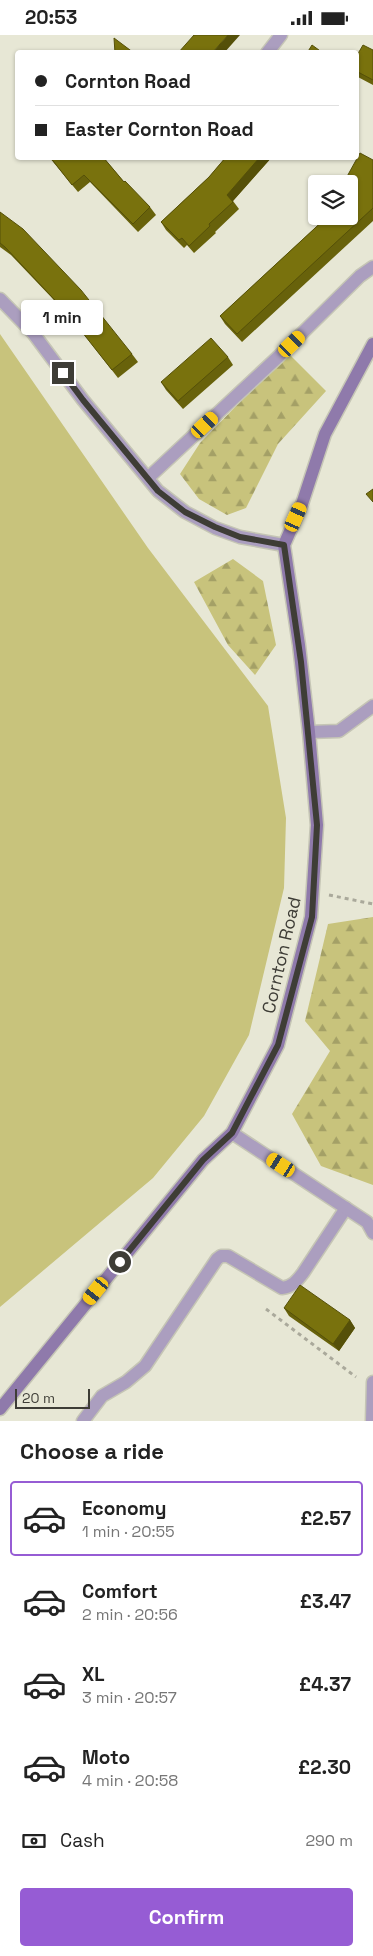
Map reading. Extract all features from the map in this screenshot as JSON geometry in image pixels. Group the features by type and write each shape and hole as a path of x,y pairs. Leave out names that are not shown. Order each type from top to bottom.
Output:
{"main road":[{"path":"284,545 302,503 325,434 373,344"},
{"name":"Cornton Road","path":"0,1409 203,1160 232,1133 278,1045 312,917 317,825 310,732 284,545"}],"street":[{"path":"269,50 281,35"},
{"path":"148,479 373,267"},
{"path":"0,299 33,333 83,400 158,491 185,512 215,527 240,537 284,545"},
{"path":"310,732 339,731 373,706"},
{"path":"232,1133 367,1222 373,1233"},
{"path":"83,1421 102,1396 126,1382 145,1366 221,1256 228,1256 282,1288 288,1288 303,1273 346,1208"},
{"path":"372,1385 372,1421"}],"path":[{"path":"313,892 373,903"},
{"path":"266,1309 372,1385"}],"green space":[{"path":"0,334 148,548 268,706 286,818 284,888 249,1035 204,1116 153,1178 0,1307"},
{"path":"288,353 326,391 278,444 246,508 227,515 199,499 180,474 200,443"},
{"path":"233,559 263,581 276,645 255,675 228,645 194,582"},
{"path":"373,917 373,1185 321,1166 292,1114 330,1051 305,1021 328,924"}],"building":[{"path":"194,35 228,35 215,50 181,50"},
{"path":"114,38 130,50 115,50"},
{"path":"312,45 319,50 309,50"},
{"path":"363,45 373,50 373,80 359,73 359,52"},
{"path":"360,153 373,160 373,208 358,222 358,175 348,175 356,160 359,160"},
{"path":"52,160 106,160 124,182 150,207 133,224 84,175 72,185"},
{"path":"223,160 257,160 227,195 233,202 189,246 182,238 179,240 161,222 209,177"},
{"path":"0,212 23,229 81,290 132,354 112,370 67,313 0,243"},
{"path":"318,225 355,225 237,334 220,316"},
{"path":"211,338 228,357 178,401 161,382"},
{"path":"373,489 373,502 366,494"},
{"path":"300,1285 350,1320 333,1344 284,1308"}],"route":[{"path":"63,373 158,491 185,512 215,527 240,537 284,545 310,732 317,825 312,917 278,1045 232,1133 203,1160 120,1262"}]}
